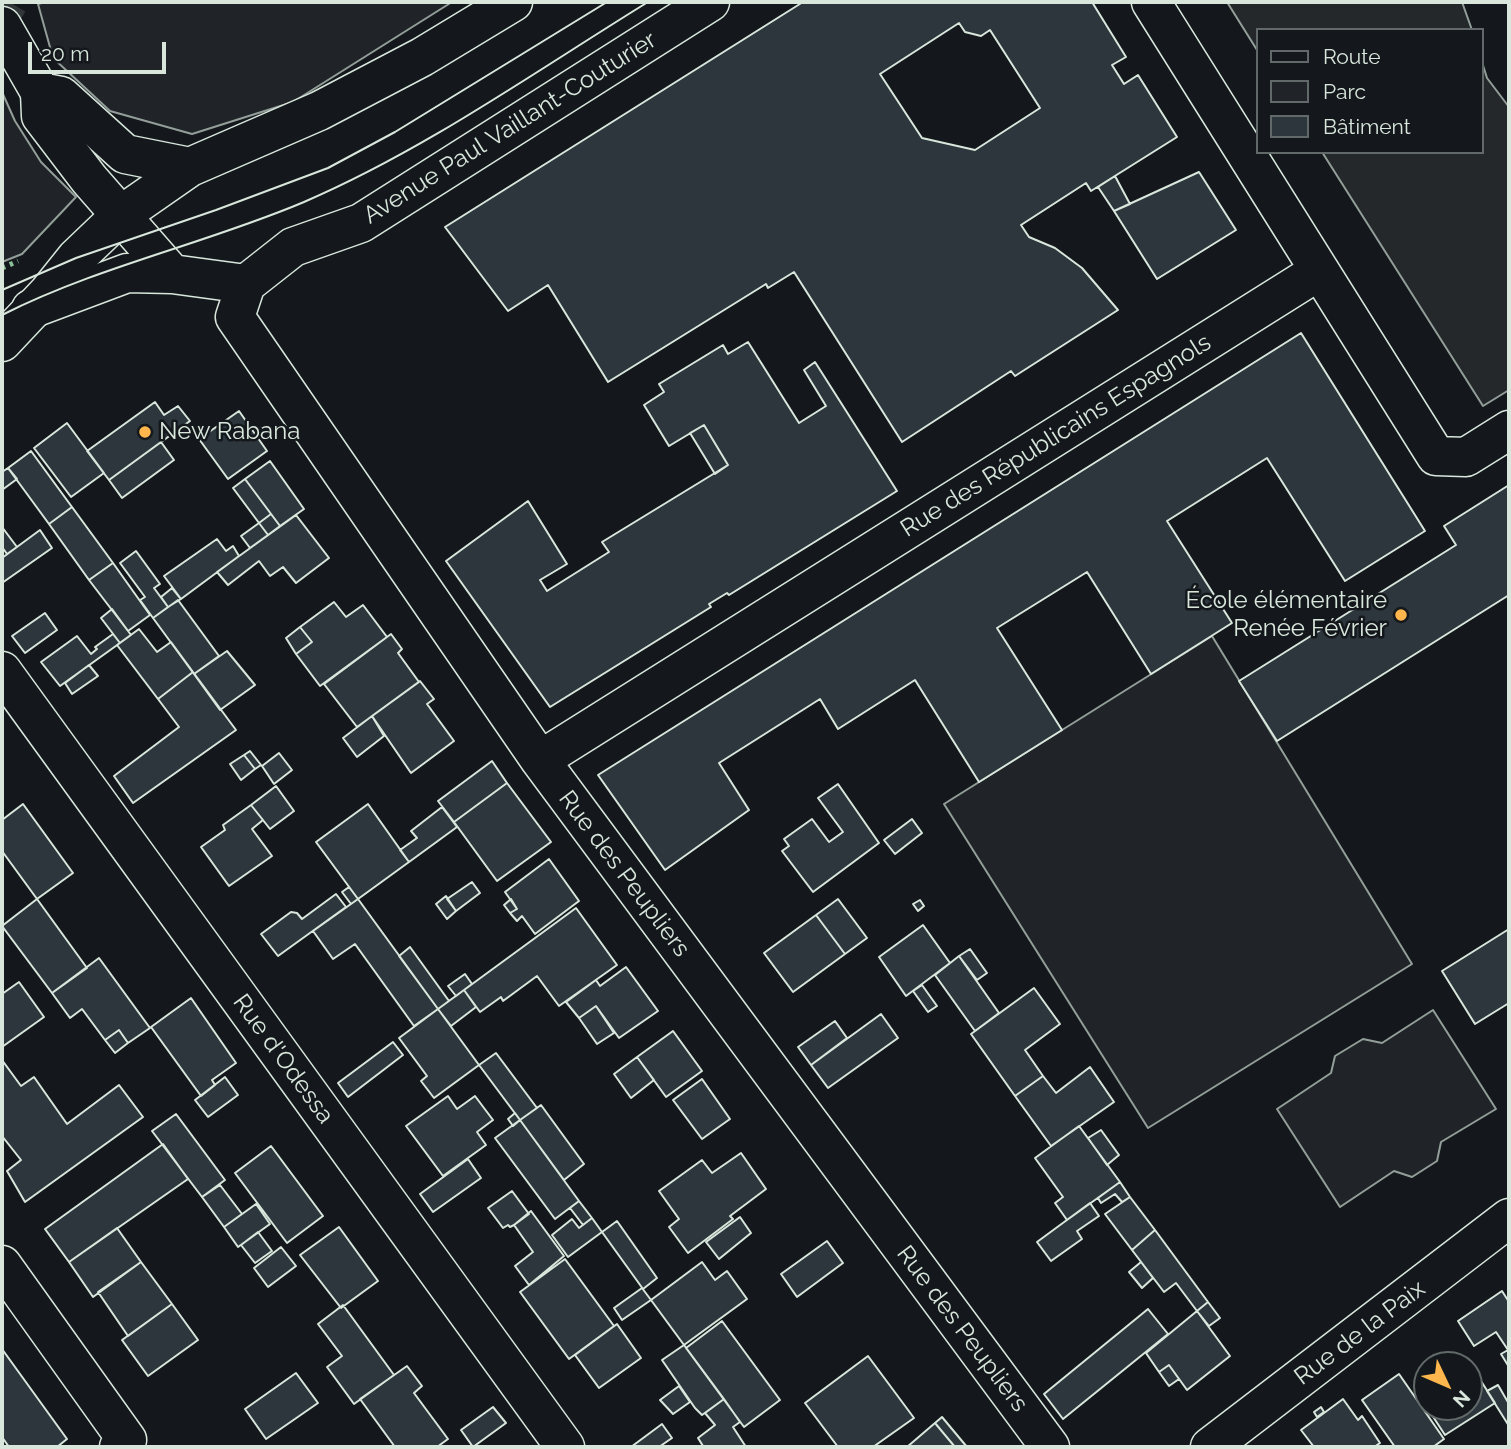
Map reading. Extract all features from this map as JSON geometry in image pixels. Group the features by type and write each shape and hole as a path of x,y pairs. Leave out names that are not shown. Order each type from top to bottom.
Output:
{"street":[{"path":"2,342 48,293 76,258 121,215 190,167 318,111 422,57 513,2"},
{"name":"Avenue Paul Vaillant-Couturier","path":"246,284 293,247 361,223 710,2"},
{"path":"1151,2 1436,456 1466,457 1509,430"},
{"path":"2,26 40,92 41,116 89,179 172,274"},
{"path":"40,92 61,96 125,155 190,167"},
{"name":"Rue des Républicains Espagnols","path":"540,760 1319,271"},
{"path":"31,309 127,273 172,274 246,284"},
{"name":"Rue des Peupliers","path":"246,284 235,317 540,760 1050,1447"},
{"name":"Rue d'Odessa","path":"2,671 565,1447"},
{"name":"Rue de la Paix","path":"1210,1447 1509,1218"},
{"path":"2,1265 127,1440 119,1447"}],"green space":[{"path":"452,2 293,102 192,134 110,111 53,58 38,4"},
{"path":"2,92 15,121 41,162 76,197 22,254 2,262"},
{"path":"1212,636 1412,964 1148,1128 944,804"},
{"path":"1433,1010 1496,1109 1441,1142 1437,1161 1412,1177 1394,1171 1340,1207 1277,1109 1331,1073 1335,1056 1363,1039 1382,1043"}],"shaded area":[{"path":"1227,2 1462,2 1471,28 1256,28 1256,48"},
{"path":"1483,65 1487,78 1509,107 1509,390 1483,406 1323,154 1483,154"}],"building":[{"path":"803,2 1092,2 1126,57 1112,65 1124,84 1138,75 1177,137 1091,191 1086,183 1021,225 1029,237 1055,248 1082,268 1118,310 1015,376 1011,371 902,442 794,272 768,288 766,284 608,382 548,285 508,311 445,227","holes":["959,23 965,32 981,36 990,30 1040,108 975,150 922,138 880,74"]},
{"path":"1199,172 1236,230 1157,279 1114,211"},
{"path":"1115,176 1130,204 1114,211 1098,187"},
{"path":"1301,333 1425,531 1345,581 1267,458 1167,521 1232,623 1151,674 1087,572 997,628 1062,730 979,782 915,680 838,729 820,699 719,763 749,810 665,870 598,775"},
{"path":"748,342 799,423 826,406 804,370 815,362 897,491 729,595 727,593 709,604 711,607 550,707 446,561 528,501 567,564 540,580 547,591 609,552 602,542 728,465 704,425 669,446 644,405 664,392 659,384 723,345 728,354"},
{"name":"New Rabana","path":"155,402 164,415 178,406 190,421 109,480 87,451"},
{"path":"239,411 267,451 228,479 199,439"},
{"path":"67,423 104,473 71,497 34,448"},
{"path":"704,425 728,465 715,474 690,433"},
{"path":"161,442 174,460 122,498 109,480"},
{"path":"31,451 72,507 49,524 8,468"},
{"path":"270,461 304,509 280,526 245,479"},
{"path":"8,468 17,479 2,490 2,472"},
{"path":"245,479 271,514 259,523 233,488"},
{"path":"1509,485 1509,595 1277,741 1239,681 1456,545 1444,526"},
{"path":"72,507 113,563 89,580 49,524"},
{"path":"271,514 280,526 268,535 259,523"},
{"path":"296,515 329,558 296,583 283,567 270,576 259,561 228,585 217,572"},
{"path":"259,523 268,535 250,548 241,536"},
{"path":"2,527 17,547 7,554 2,547"},
{"path":"40,530 52,548 2,583 2,558"},
{"path":"217,539 226,551 233,546 239,556 181,599 164,576"},
{"path":"136,551 160,584 154,588 168,607 153,618 140,600 145,597 120,563"},
{"path":"113,563 150,615 128,631 89,580"},
{"path":"172,588 181,599 168,607 161,597"},
{"path":"178,600 219,656 194,674 153,618"},
{"path":"334,602 346,617 363,605 387,637 320,686 296,654 312,642 300,627"},
{"path":"112,609 131,635 120,643 101,618"},
{"path":"45,613 57,630 25,653 12,636"},
{"path":"300,627 312,642 296,654 286,638"},
{"path":"139,629 157,652 171,642 193,672 158,699 117,645"},
{"path":"113,634 120,643 60,686 41,662 77,636 91,654 97,649 95,647"},
{"path":"391,634 402,649 398,653 419,682 357,727 324,684"},
{"path":"227,651 255,685 220,710 194,674"},
{"path":"89,665 98,676 72,694 65,683"},
{"path":"193,672 236,730 133,803 114,776 179,727 158,699"},
{"path":"420,681 434,699 427,704 454,741 411,773 372,716"},
{"path":"372,716 384,736 357,757 343,738"},
{"path":"250,751 261,765 255,769 244,755"},
{"path":"279,753 292,770 274,784 262,766"},
{"path":"244,755 255,769 241,780 230,764"},
{"path":"492,761 507,783 454,822 438,801"},
{"path":"507,783 551,842 497,881 454,822"},
{"path":"838,784 879,843 813,892 782,851 789,846 784,839 812,819 829,842 843,832 818,798"},
{"path":"276,786 294,811 270,829 251,805"},
{"path":"23,804 73,873 37,899 2,851 2,820"},
{"path":"368,804 409,862 358,899 316,842"},
{"path":"251,805 263,820 252,829 272,856 229,886 201,847 225,830 223,825"},
{"path":"442,807 457,827 409,862 400,850 417,838 411,831"},
{"path":"912,819 922,833 895,854 884,840"},
{"path":"549,859 579,901 535,934 522,916 517,921 510,913 517,909 505,892"},
{"path":"472,882 480,893 456,911 447,899"},
{"path":"349,887 358,899 351,904 342,892"},
{"path":"336,894 346,907 278,956 261,934 291,912 297,913 302,919"},
{"path":"446,896 456,911 447,919 436,904"},
{"path":"37,899 87,968 52,993 2,926"},
{"path":"358,899 438,1009 414,1026 355,944 333,959 313,931"},
{"path":"511,899 517,909 510,913 504,905"},
{"path":"838,899 867,938 845,954 816,915"},
{"path":"920,900 924,906 918,911 913,904"},
{"path":"576,908 617,965 559,1006 537,976 503,1001 501,997 480,1012 464,990"},
{"path":"816,915 845,954 793,992 764,953"},
{"path":"923,925 950,963 906,996 879,957"},
{"path":"1509,929 1509,1003 1475,1024 1442,971"},
{"path":"410,947 449,1001 438,1009 399,956"},
{"path":"970,949 987,973 977,980 959,956"},
{"path":"959,956 999,1013 975,1031 935,975"},
{"path":"99,958 150,1028 128,1043 119,1030 105,1040 82,1009 70,1018 52,993"},
{"path":"626,967 658,1011 619,1038 596,1006 579,1018 566,1002 596,980 600,986"},
{"path":"465,974 472,984 456,996 448,986"},
{"path":"19,982 44,1017 2,1047 2,994"},
{"path":"922,985 937,1006 928,1012 913,991"},
{"path":"1034,988 1060,1024 1025,1050 1043,1076 1015,1096 971,1034"},
{"path":"464,990 476,1007 451,1026 438,1009"},
{"path":"191,998 236,1063 212,1080 215,1085 201,1096 151,1027"},
{"path":"596,1006 614,1033 597,1044 579,1018"},
{"path":"438,1009 479,1065 434,1098 421,1081 427,1076 399,1038"},
{"path":"881,1014 898,1038 828,1088 811,1065"},
{"path":"835,1021 847,1038 811,1065 798,1047"},
{"path":"119,1030 128,1043 115,1053 105,1040"},
{"path":"673,1031 702,1071 666,1097 637,1057"},
{"path":"393,1042 403,1055 348,1097 338,1083"},
{"path":"496,1053 537,1108 520,1120 479,1065"},
{"path":"637,1057 654,1080 631,1098 614,1074"},
{"path":"2,1060 21,1086 34,1077 67,1124 119,1085 143,1117 25,1202 7,1171 21,1160 2,1136"},
{"path":"1090,1067 1114,1102 1051,1146 1015,1096 1043,1076 1056,1093"},
{"path":"225,1077 238,1095 208,1117 195,1100"},
{"path":"702,1079 730,1119 702,1139 673,1100"},
{"path":"448,1096 457,1109 475,1096 493,1120 477,1132 486,1145 443,1176 406,1126"},
{"path":"541,1105 584,1164 564,1180 520,1120"},
{"path":"515,1113 520,1120 513,1126 508,1119"},
{"path":"176,1114 225,1180 202,1197 152,1131"},
{"path":"520,1120 579,1201 555,1219 495,1138"},
{"path":"1079,1126 1120,1182 1067,1220 1055,1203 1063,1197 1035,1158"},
{"path":"1101,1130 1119,1155 1107,1165 1088,1138"},
{"path":"163,1144 188,1179 69,1262 45,1229"},
{"path":"271,1146 323,1216 287,1243 235,1173"},
{"path":"741,1153 766,1189 730,1216 733,1219 688,1253 669,1227 679,1219 659,1191 702,1160 712,1173"},
{"path":"468,1159 481,1178 433,1212 420,1194"},
{"path":"1120,1182 1130,1197 1122,1202 1115,1194 1101,1203 1098,1198"},
{"path":"220,1185 242,1214 224,1227 202,1197"},
{"path":"512,1191 529,1214 514,1225 503,1228 488,1208"},
{"path":"1130,1197 1155,1230 1132,1250 1105,1214"},
{"path":"579,1201 592,1218 583,1225 570,1208"},
{"path":"1090,1203 1099,1216 1077,1231 1082,1239 1051,1261 1037,1242"},
{"path":"256,1204 270,1224 238,1247 224,1227"},
{"path":"531,1211 564,1256 529,1285 515,1266 533,1252 514,1225"},
{"path":"740,1217 751,1233 719,1259 706,1242"},
{"path":"592,1218 602,1232 568,1257 552,1235 572,1219 579,1228"},
{"path":"617,1221 657,1278 643,1289 602,1232"},
{"path":"339,1227 378,1281 341,1308 300,1255"},
{"path":"117,1228 141,1262 93,1297 69,1262"},
{"path":"1155,1230 1208,1302 1197,1311 1176,1283 1164,1292 1132,1250"},
{"path":"258,1232 272,1251 255,1263 241,1245"},
{"path":"827,1241 843,1263 797,1297 781,1274"},
{"path":"281,1247 296,1266 268,1287 254,1268"},
{"path":"565,1259 614,1326 569,1359 520,1292"},
{"path":"141,1262 172,1304 128,1336 98,1292"},
{"path":"702,1262 715,1280 727,1271 747,1299 684,1345 651,1300"},
{"path":"1141,1262 1153,1278 1142,1288 1129,1272"},
{"path":"642,1288 651,1300 622,1320 614,1308"},
{"path":"1502,1291 1509,1302 1509,1367 1501,1354 1508,1350 1496,1332 1474,1346 1458,1321"},
{"path":"1208,1302 1220,1318 1209,1326 1197,1311"},
{"path":"172,1304 198,1340 148,1376 122,1340"},
{"path":"343,1305 394,1375 354,1404 327,1367 342,1356 318,1324"},
{"path":"1148,1309 1168,1334 1063,1419 1044,1394"},
{"path":"1197,1311 1230,1356 1187,1390 1169,1365 1159,1372 1146,1353"},
{"path":"722,1321 780,1400 744,1427 686,1348"},
{"path":"617,1324 641,1358 599,1388 575,1355"},
{"path":"684,1345 724,1399 702,1415 662,1360"},
{"path":"2,1349 67,1439 57,1447 9,1447 2,1437"},
{"path":"868,1356 914,1418 873,1447 838,1447 805,1403"},
{"path":"1169,1365 1179,1379 1169,1386 1159,1372"},
{"path":"407,1366 422,1386 414,1393 448,1439 437,1447 395,1447 360,1399"},
{"path":"296,1373 318,1403 266,1439 245,1409"},
{"path":"1399,1374 1413,1394 1413,1421 1432,1421 1444,1439 1433,1447 1395,1447 1362,1400"},
{"path":"1483,1384 1495,1403 1483,1411"},
{"path":"1498,1385 1509,1404 1509,1426 1487,1391"},
{"path":"679,1386 690,1402 673,1414 660,1400"},
{"path":"724,1399 740,1422 733,1427 746,1447 702,1447 698,1438 715,1425 705,1413"},
{"path":"1343,1399 1358,1420 1362,1416 1380,1443 1374,1447 1314,1447 1301,1430"},
{"path":"493,1407 506,1423 473,1447 461,1430"},
{"path":"1321,1407 1324,1412 1317,1417 1314,1412"},
{"path":"942,1417 967,1447 955,1447 935,1423"},
{"path":"1436,1421 1467,1421 1445,1435"},
{"path":"935,1423 955,1447 907,1447"},
{"path":"662,1424 672,1438 659,1447 631,1447"}],"tunnel":[{"path":"2,14 9,2"}],"tram line":[{"path":"2,290 76,258 328,168 395,132 607,2"},
{"path":"2,315 76,283 267,217 349,181 436,134 648,2"}],"hedge":[{"path":"2,268 18,261"}],"place":[{"name":"New Rabana","path":"145,432"},
{"name":"École élémentaire Renée Février","path":"1401,615"}]}
